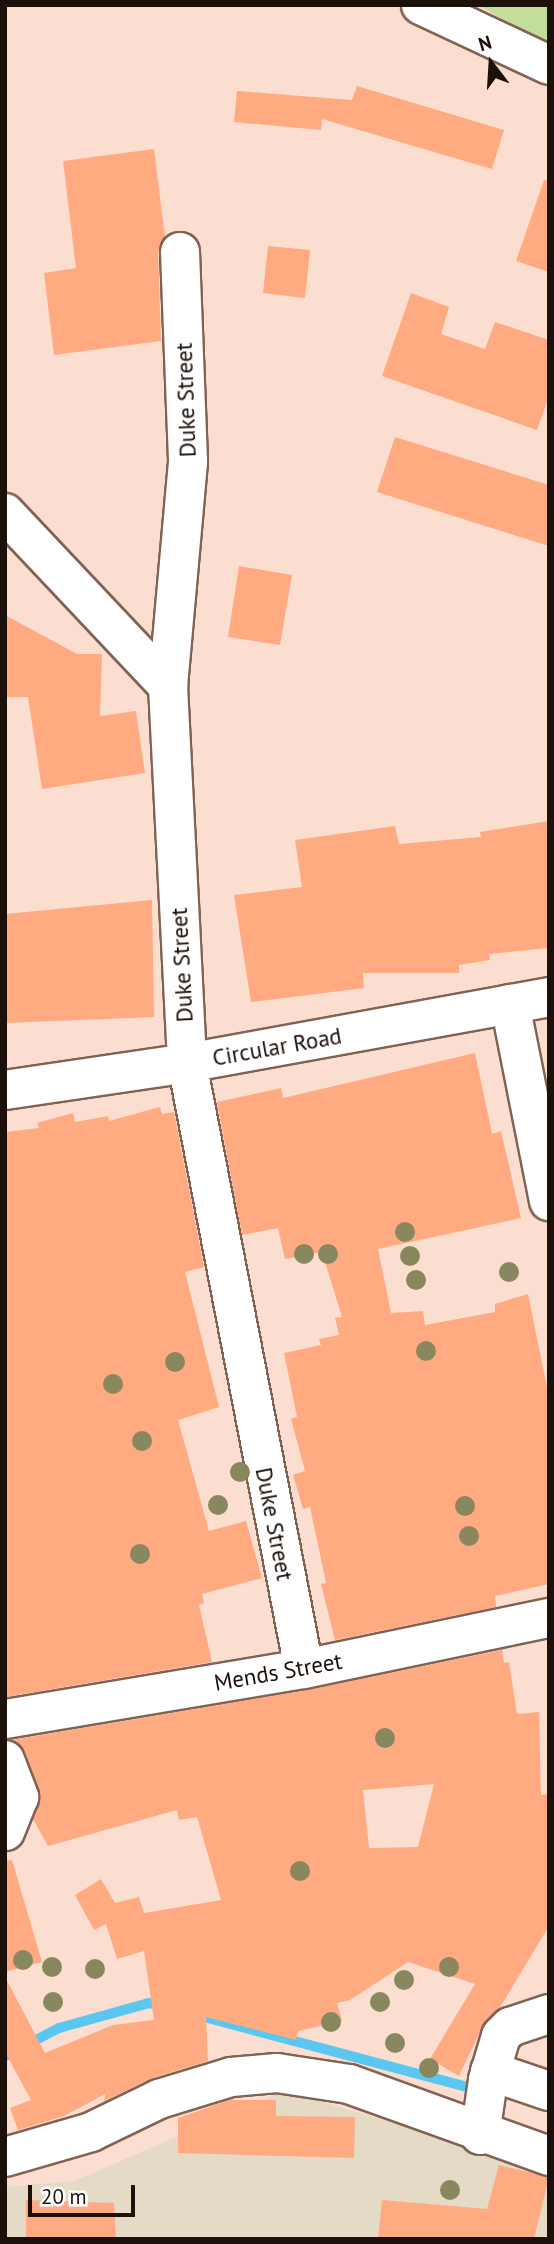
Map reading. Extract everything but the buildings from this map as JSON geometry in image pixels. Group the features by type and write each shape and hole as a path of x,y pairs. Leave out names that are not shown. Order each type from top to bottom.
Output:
{"street":[{"path":"421,5 549,65"},
{"name":"Duke Street","path":"180,252 188,462 168,686 187,1063 304,1668"},
{"path":"5,513 168,686"},
{"name":"Circular Road","path":"5,1090 187,1063 549,998"},
{"path":"510,1004 549,1201"},
{"name":"Mends Street","path":"5,1719 304,1668 549,1618"},
{"path":"5,1760 19,1797 5,1831"},
{"path":"480,2135 489,2076 501,2036 510,2027 549,2014"},
{"path":"5,2157 91,2132 183,2092 231,2077 277,2073 349,2084 480,2135 549,2156"},
{"path":"489,2076 549,2091"}],"shaded area":[{"path":"283,2091 549,2167 549,2239 5,2239 5,2187 74,2181"}],"green space":[{"path":"478,5 549,5 549,46"}],"waterway":[{"path":"5,2056 59,2028 149,2003 164,2007"},
{"path":"193,2014 478,2090"}]}
